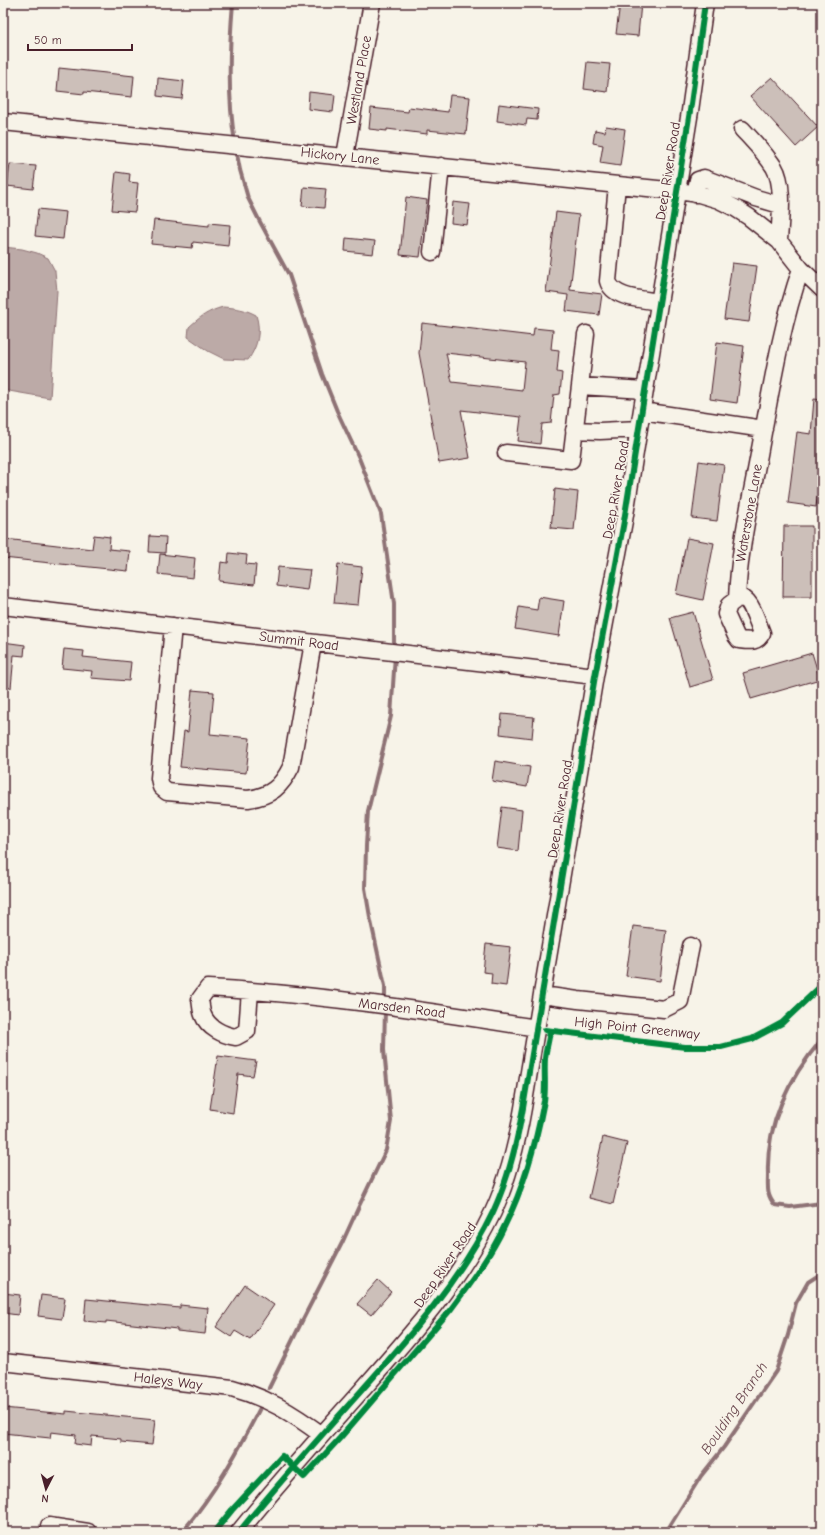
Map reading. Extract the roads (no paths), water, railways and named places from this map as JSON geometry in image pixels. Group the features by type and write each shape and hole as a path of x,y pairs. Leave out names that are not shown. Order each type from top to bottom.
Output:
{"street":[{"name":"Westland Place","path":"346,156 372,3"},
{"name":"Deep River Road","path":"239,1532 417,1327 452,1282 482,1234 494,1211 515,1148 537,1028 595,676 624,520 677,191 705,3"},
{"name":"Hickory Lane","path":"3,122 346,156 695,194 719,200 735,208 779,241 801,269 822,289"},
{"path":"742,129 774,168 779,182 779,241"},
{"path":"432,252 441,166"},
{"path":"680,171 780,205"},
{"path":"695,194 698,180 704,178"},
{"path":"617,185 608,281 615,292 621,295 659,302"},
{"name":"Waterstone Lane","path":"737,599 739,567 764,428 790,300 801,269"},
{"path":"506,453 571,460 586,334"},
{"path":"580,386 645,390"},
{"path":"642,411 764,428"},
{"path":"574,430 600,431 639,429"},
{"name":"Summit Road","path":"3,606 595,676"},
{"path":"173,626 159,778 161,788 167,792 248,799 258,798 270,793 278,787 291,767 313,643"},
{"path":"542,995 664,1009 680,1001 691,946"},
{"name":"Marsden Road","path":"258,991 435,1012 537,1028"},
{"name":"Haleys Way","path":"3,1362 232,1388 254,1394 273,1403 298,1417 322,1435"},
{"path":"49,1526 88,1532"}],"waterway":[{"path":"233,3 230,38 230,90 232,125 235,142"},
{"path":"236,149 248,198 289,275 322,374 359,458 381,514 394,604 394,648"},
{"path":"385,1003 385,986 365,888 366,846 368,811 391,716 395,655"},
{"path":"269,1388 343,1241 386,1150 391,1121 384,1050 385,1010"},
{"name":"Boulding Branch","path":"822,1039 799,1069 782,1102 771,1136 768,1155 768,1191 770,1198 775,1205 790,1207 822,1203"},
{"name":"Boulding Branch","path":"666,1532 701,1476 724,1447 776,1371 788,1335 796,1303 808,1282 822,1273"},
{"path":"182,1532 205,1502 225,1472 260,1408"}]}
